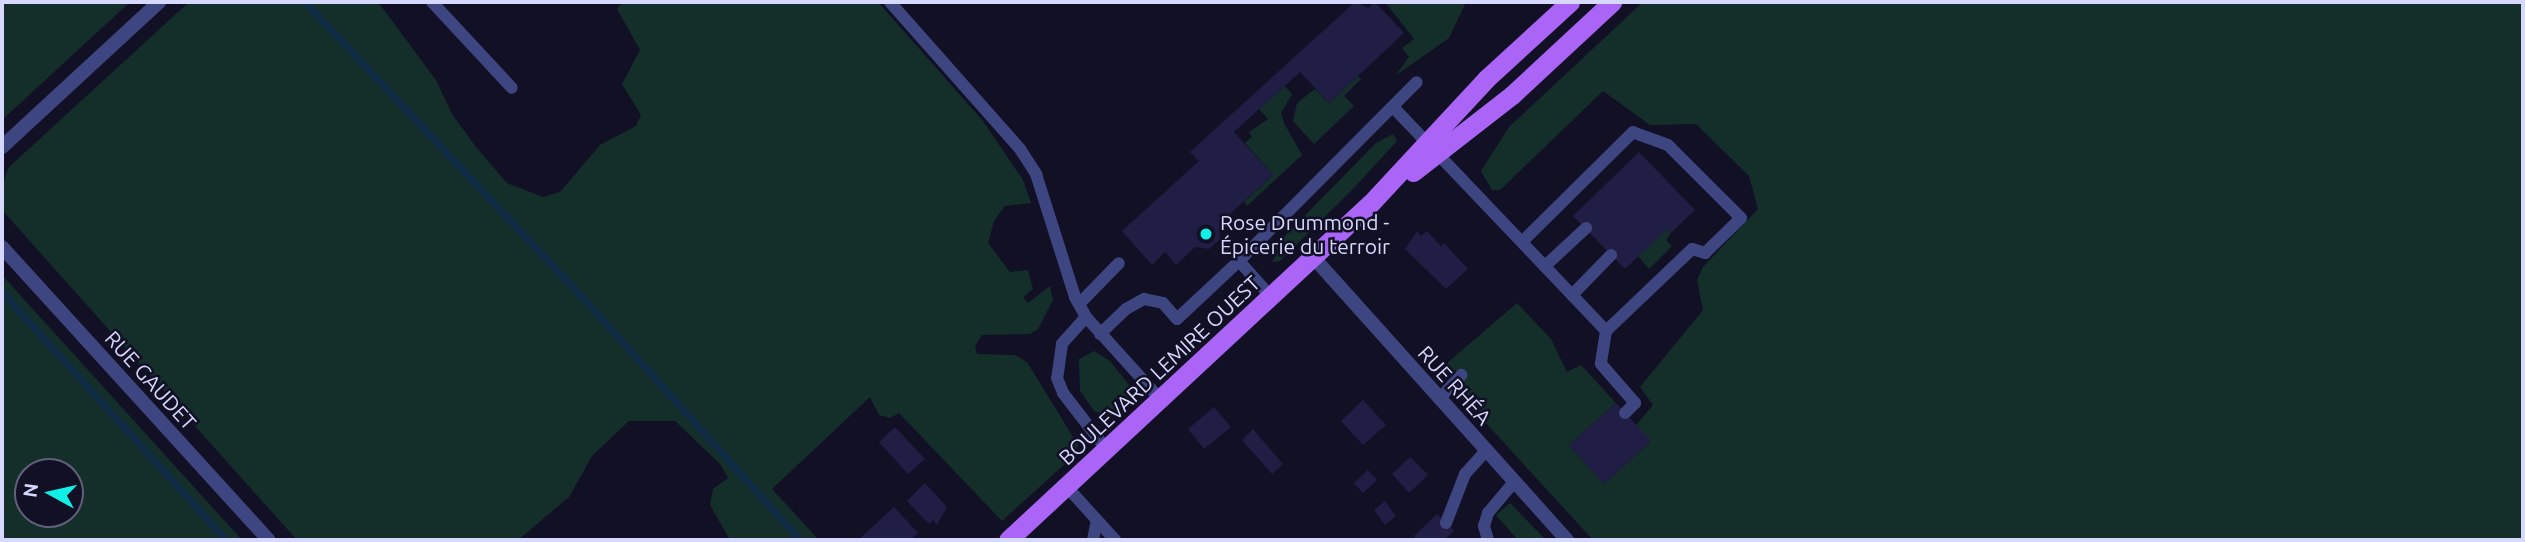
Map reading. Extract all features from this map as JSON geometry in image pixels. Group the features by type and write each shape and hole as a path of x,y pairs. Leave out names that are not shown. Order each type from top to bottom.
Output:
{"main road":[{"name":"BOULEVARD LEMIRE OUEST","path":"1434,146 1486,79 1570,2"},
{"name":"BOULEVARD LEMIRE OUEST","path":"1008,540 1434,146 1512,95 1612,2"}],"street":[{"path":"2,147 159,2"},
{"name":"RUE GAUDET","path":"2,247 268,540"},
{"name":"RUE RHÉA","path":"1314,258 1567,540"}],"lane":[{"path":"432,2 512,88"},
{"path":"890,2 1005,131 1035,174 1079,304 1086,317 1161,400"},
{"path":"1100,334 1126,309 1144,299 1163,303 1177,319 1239,261 1418,82"},
{"path":"1393,107 1434,146 1606,331"},
{"path":"1522,242 1633,132 1668,145 1741,218 1706,253 1692,249 1606,331 1601,364 1635,403 1625,413"},
{"path":"1545,266 1586,228"},
{"path":"1572,295 1611,255"},
{"path":"1239,261 1271,297"},
{"path":"1079,304 1119,263"},
{"path":"1086,317 1062,344 1058,378 1069,401 1107,450"},
{"path":"1439,399 1461,375"},
{"path":"1446,523 1460,485 1486,451"},
{"path":"1485,540 1484,526 1488,513 1514,482"},
{"path":"1067,487 1115,540"},
{"path":"1093,540 1097,520"}],"green space":[{"path":"2,2 130,2 2,120"},
{"path":"189,2 378,2 436,80 452,114 476,147 507,183 543,197 560,192 600,145 636,126 641,115 622,84 640,50 617,9 621,3 878,2 983,121 1023,180 1031,203 1005,206 994,221 988,243 1010,272 1028,270 1033,289 1023,297 1028,303 1050,286 1053,300 1038,329 1030,334 982,335 975,346 977,354 1015,355 1027,362 1078,445 1076,454 1002,521 899,413 890,418 879,415 870,397 772,489 819,540 730,540 710,505 713,489 728,478 720,464 675,421 629,421 592,456 569,497 518,540 297,540 2,210 2,186 9,167"},
{"path":"1385,2 1466,2 1449,38 1395,76 1409,57 1402,48 1414,39"},
{"path":"1643,2 2523,2 2523,540 1593,540 1463,398 1460,371 1439,370 1517,303 1551,339 1567,372 1581,365 1616,403 1569,445 1604,484 1650,442 1636,425 1653,405 1640,387 1703,310 1697,280 1703,267 1758,209 1749,176 1696,124 1650,125 1603,91 1500,190 1492,190 1481,171 1509,127"},
{"path":"1358,76 1361,79 1344,96 1354,106 1314,144 1293,121 1297,103 1315,89 1329,103"},
{"path":"1285,86 1292,94 1281,113 1302,155 1247,206 1244,202 1273,175 1245,143 1252,137 1249,132 1268,119 1259,109"},
{"path":"1393,134 1397,141 1352,190 1280,261 1272,262 1278,251 1274,247 1376,143"},
{"path":"1667,229 1671,233 1666,240 1672,246 1649,269 1638,256"},
{"path":"2,275 242,540 2,540"},
{"path":"1094,351 1110,361 1133,390 1127,404 1111,415 1095,412 1080,391 1079,359"},
{"path":"1510,503 1546,540 1518,540 1496,515"}],"building":[{"path":"1355,2 1368,8 1375,2 1404,33 1329,103 1300,72 1234,132 1273,175 1220,223 1220,239 1209,249 1195,247 1176,265 1165,252 1152,265 1122,231 1199,161 1190,152"},
{"path":"1639,152 1695,210 1671,233 1667,229 1625,269 1573,216"},
{"path":"1417,231 1421,236 1427,231 1441,246 1444,243 1468,269 1446,289 1405,249"},
{"path":"1363,400 1386,425 1363,445 1341,421"},
{"path":"1616,403 1651,441 1604,484 1569,445"},
{"path":"1214,407 1231,427 1204,449 1188,429"},
{"path":"895,427 925,459 908,474 879,442"},
{"path":"1253,429 1283,464 1272,474 1242,440"},
{"path":"1410,457 1428,475 1409,493 1392,474"},
{"path":"1368,470 1377,480 1363,493 1354,483"},
{"path":"925,483 947,507 937,525 933,520 929,524 907,501"},
{"path":"1385,501 1396,516 1385,525 1374,510"},
{"path":"894,507 918,533 911,540 858,540"},
{"path":"1437,514 1454,531 1444,540 1418,540 1414,536"}],"waterway":[{"path":"305,2 582,297 800,540"},
{"path":"2,292 226,540"}],"place":[{"name":"Rose Drummond - Épicerie du terroir","path":"1206,234"}]}
